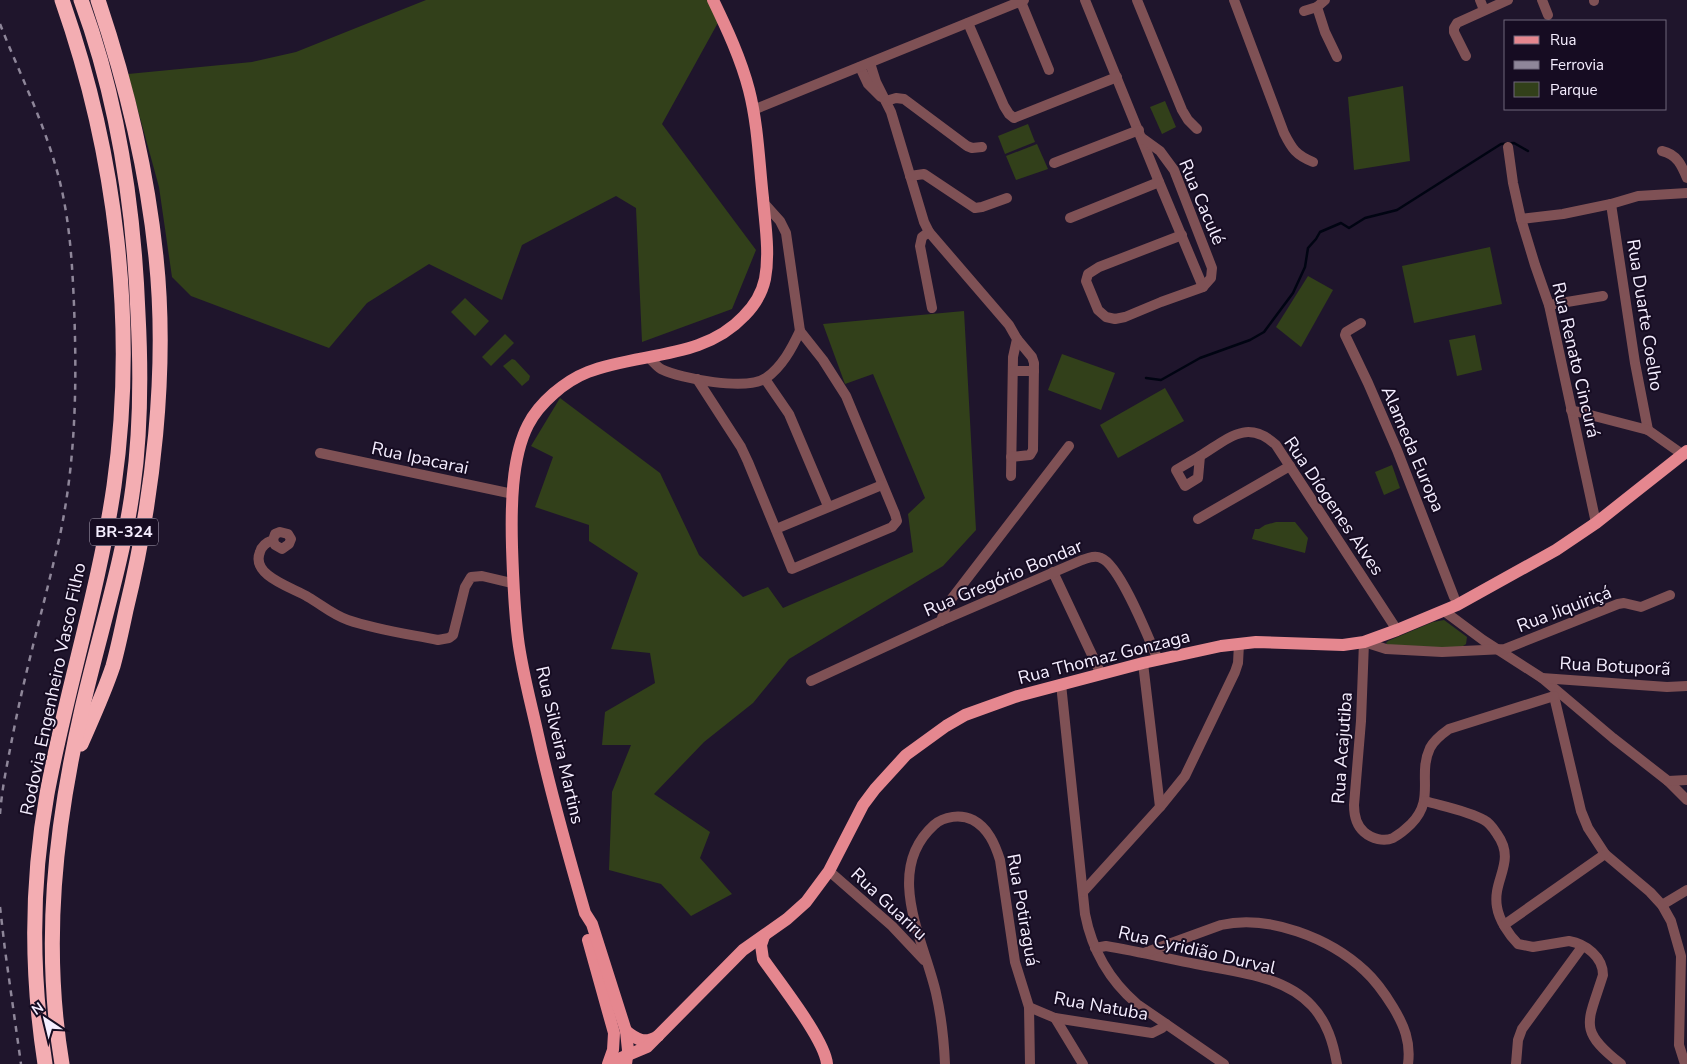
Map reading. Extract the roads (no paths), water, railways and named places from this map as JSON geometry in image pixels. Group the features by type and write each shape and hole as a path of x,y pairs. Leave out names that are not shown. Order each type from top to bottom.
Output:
{"highway":[{"name":"Rodovia Engenheiro Vasco Filho","path":"45,1064 36,982 34,919 40,843 47,794 64,712 108,522 120,438 122,403 121,306 114,223 103,148 85,73 61,0"},
{"name":"Rodovia Engenheiro Vasco Filho","path":"62,1064 56,1023 53,980 52,918 53,885 60,818 82,709 120,552 133,488 138,438 140,376 136,262 120,144 102,67 81,0"},
{"path":"69,773 113,665 134,577 149,489 158,379 160,317 151,217 128,102 98,0"},
{"path":"136,262 147,310 158,379"},
{"path":"40,1024 41,1064"}],"main road":[{"name":"Rua Silveira Martins","path":"610,1064 614,1033 584,926 584,913 542,758 518,642 512,583 511,528 513,494 517,455 522,437 530,422 553,395 572,380 587,372 683,350 721,335 751,309 759,295 764,280 767,242 753,110 735,47 713,0"},
{"name":"Rua Thomaz Gonzaga","path":"610,1064 616,1060 626,1060 647,1047 743,950 764,936 806,902 829,871 863,805 875,789 906,755 926,739 965,715 1018,696 1060,684 1143,663 1239,644 1272,642 1330,646 1364,642 1398,630 1444,611 1556,550 1596,523 1684,452"},
{"name":"Rua Silveira Martins","path":"584,913 592,924 626,1031 626,1060"},
{"path":"764,936 760,945 763,960 819,1041 826,1056 827,1064"},
{"path":"737,958 751,954 763,960"},
{"path":"626,1031 634,1038 642,1041 654,1038 662,1033"}],"street":[{"name":"Rua Caculé","path":"1085,0 1159,182 1204,286 1211,278 1212,268 1174,170 1160,150 1140,134"},
{"path":"1137,0 1182,110 1197,129"},
{"path":"1234,0 1284,133 1292,148 1301,157 1313,162"},
{"path":"1304,11 1316,7 1325,0"},
{"path":"1466,56 1454,32 1457,23 1482,5 1508,0"},
{"path":"1542,0 1548,15"},
{"path":"753,110 1022,1 1049,70"},
{"path":"1316,7 1336,57"},
{"path":"968,23 1004,106 1012,116 1019,117 1117,77"},
{"path":"865,65 868,84 886,100 891,112 924,222 929,232 1009,325 1032,357 1034,371 1032,453 1026,456 1011,457"},
{"path":"886,100 904,98 967,146 972,148 982,147"},
{"path":"1054,163 1140,134"},
{"name":"Rua Renato Cincurá","path":"1508,147 1521,219 1550,305 1596,523"},
{"path":"1662,151 1669,152 1678,160 1687,178"},
{"path":"910,176 924,174 975,208 1007,198"},
{"path":"1070,218 1159,182"},
{"path":"1521,219 1563,214 1638,196 1687,192"},
{"path":"697,379 740,447 792,569 882,532 892,527 897,521 846,396 817,352 800,331 786,232 780,221 763,202"},
{"name":"Rua Duarte Coelho","path":"1611,204 1634,363 1648,430"},
{"path":"929,232 922,237 920,246 932,308"},
{"path":"1182,235 1099,267 1088,274 1086,281 1098,310 1106,317 1116,319 1125,317 1204,286"},
{"path":"1550,305 1603,296"},
{"name":"Alameda Europa","path":"1361,323 1346,332 1345,335 1372,391 1397,450 1454,597"},
{"path":"650,358 659,368 697,379 714,383 751,382 765,379 786,357 800,331"},
{"path":"1011,476 1013,358 1017,338"},
{"path":"659,368 661,380"},
{"path":"1013,371 1034,371"},
{"path":"765,379 789,414 828,506"},
{"path":"1571,410 1648,430 1684,452"},
{"name":"Rua Díogenes Alves","path":"1200,456 1237,434 1251,431 1269,438 1276,445 1398,630"},
{"path":"941,621 946,606 1069,446"},
{"name":"Rua Ipacarai","path":"320,453 513,494"},
{"path":"1198,519 1290,466"},
{"path":"776,528 882,485"},
{"path":"274,540 268,541 263,546 258,556 261,568 272,579 302,593 346,620 438,640 449,638 453,635 465,587 471,577 482,576 512,583"},
{"name":"Rua Gregório Bondar","path":"811,681 941,621 1053,572 1096,556 1103,558 1117,574 1158,660"},
{"path":"1053,572 1101,674"},
{"name":"Rua Jiquiriçá","path":"1364,642 1386,649 1442,652 1498,650 1512,647 1618,604 1624,603 1641,607 1670,595"},
{"path":"1444,611 1498,650 1542,678 1556,694 1668,782 1687,800"},
{"name":"Rua Acajutiba","path":"1364,642 1361,721 1354,805 1356,822 1367,835 1388,840 1406,829 1416,819 1422,811 1425,801"},
{"path":"1083,892 1175,790 1193,760 1235,672 1238,663 1239,644"},
{"path":"1143,663 1160,807"},
{"name":"Rua Botuporã","path":"1542,678 1667,687 1687,686"},
{"path":"1060,684 1083,892 1088,929 1095,948 1104,966 1124,992 1224,1064"},
{"path":"1556,694 1449,729 1431,746 1425,770 1425,801 1483,819 1492,826 1503,843 1506,855 1496,895 1497,908 1504,925 1518,944 1525,947 1569,941 1594,953 1599,959 1603,968 1603,975 1589,1021 1590,1031 1603,1050 1621,1064"},
{"path":"1556,694 1582,811 1588,828 1605,854 1650,892 1662,905 1674,930 1681,956 1679,1045 1685,1064"},
{"path":"1668,782 1687,780"},
{"name":"Rua Potiraguá","path":"945,1064 936,994 910,904 909,878 910,865 921,840 936,822 955,816 967,818 981,826 988,833 997,853 1015,962 1029,1007 1030,1064"},
{"path":"1504,925 1605,854"},
{"name":"Rua Guariru","path":"829,871 892,926 927,962"},
{"path":"1662,905 1687,890"},
{"path":"1144,953 1233,922 1261,923 1296,931 1355,962 1371,977 1388,998 1403,1025 1409,1048 1408,1064"},
{"name":"Rua Cyridião Durval","path":"1095,948 1106,946 1260,977 1290,989 1307,1001 1322,1019 1330,1033 1337,1064"},
{"path":"1516,1064 1518,1040 1522,1029 1582,947"},
{"name":"Rua Natuba","path":"1029,1007 1055,1018 1152,1033 1166,1024"},
{"path":"1055,1018 1083,1064"}],"waterway":[{"path":"1146,378 1161,380 1200,358 1250,340 1264,332 1293,293 1305,267 1308,248 1320,232 1341,223 1349,228 1365,218 1397,210 1501,144 1514,143 1528,151"}],"railway":[{"path":"0,24 43,128 64,199 71,251 75,363 72,449 65,506 60,535 18,709 5,774 0,814"},
{"path":"0,907 21,1064"}]}
